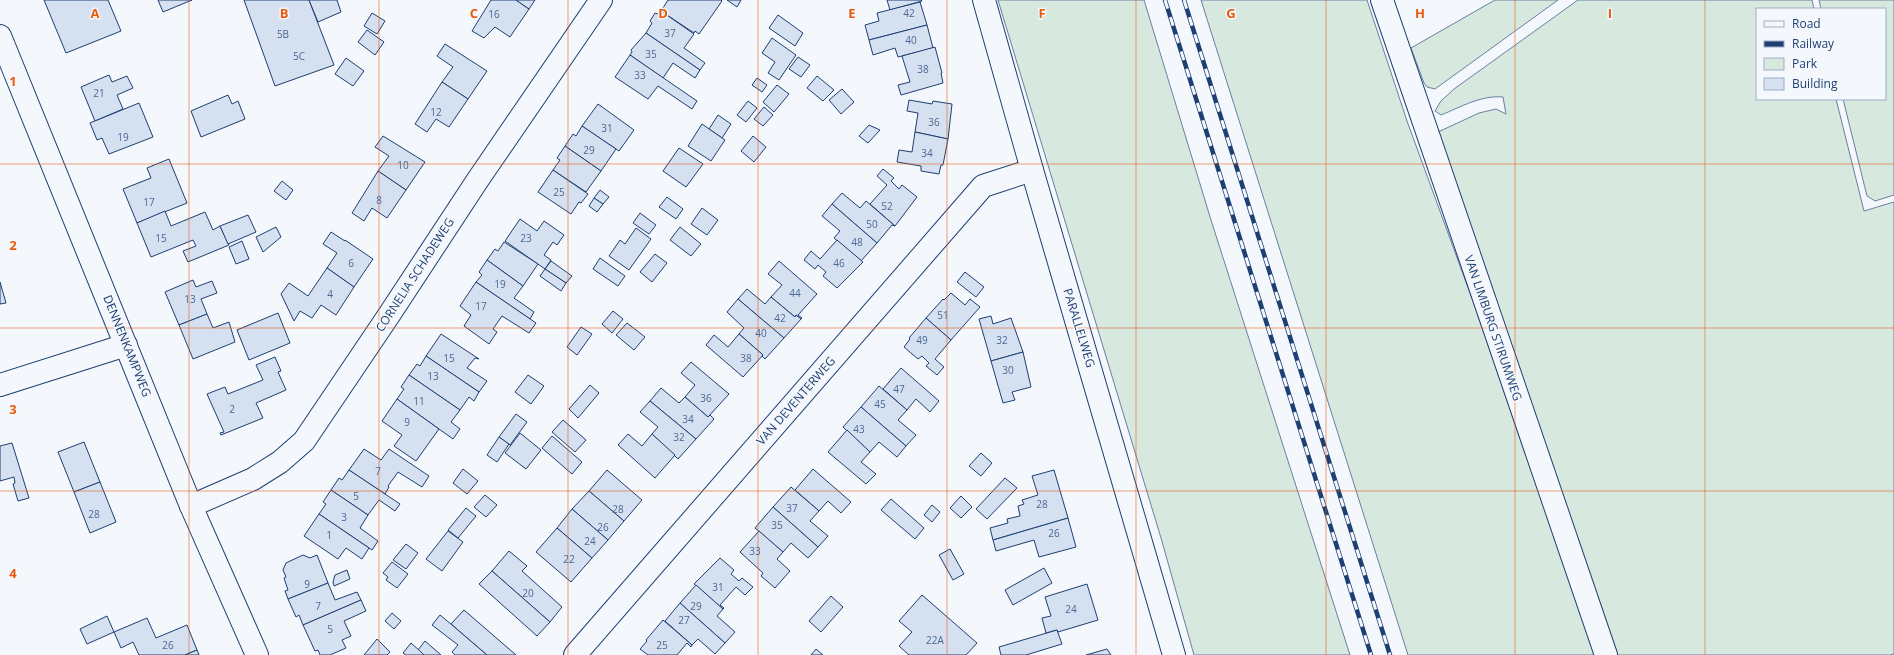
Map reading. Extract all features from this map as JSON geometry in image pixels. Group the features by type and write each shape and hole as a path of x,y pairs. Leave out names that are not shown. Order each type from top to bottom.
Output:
{"street":[{"name":"CORNELIA SCHADEWEG","path":"191,506 253,479 280,462 304,441 477,181 600,0"},
{"name":"PARALLELWEG","path":"984,0 1032,170 1174,655"},
{"name":"VAN LIMBURG STIRUMWEG","path":"1382,0 1606,655"},
{"name":"DENNENKAMPWEG","path":"0,36 191,506 257,655"},
{"name":"VAN DEVENTERWEG","path":"576,655 983,186 1032,170"},
{"path":"0,385 126,345"}],"green space":[{"path":"998,0 1144,0 1211,220 1350,655 1194,655 1161,538"},
{"path":"1201,0 1367,0 1407,121 1474,304 1595,655 1408,655"},
{"path":"1495,0 1558,0 1435,89 1427,87 1424,83 1411,48"},
{"path":"1578,0 1812,0 1814,8 1756,8 1756,100 1836,100 1864,211 1894,202 1894,654 1617,655 1438,132 1479,113 1496,109 1506,114 1503,97 1479,100 1441,115 1435,111 1441,101 1454,89"},
{"path":"1819,0 1894,0 1894,195 1875,201 1867,196 1843,100 1886,100 1886,8 1821,8"}],"building":[{"path":"44,0 108,0 121,31 66,53"},
{"path":"158,0 192,0 163,12"},
{"path":"244,0 309,0 334,65 275,86"},
{"path":"309,0 337,0 341,12 318,22"},
{"path":"491,0 516,0 529,9 510,37 495,27 484,38 472,31"},
{"path":"516,0 535,0 529,9"},
{"path":"668,0 722,1 699,34 695,31 694,33 661,11"},
{"path":"727,0 741,0 737,7"},
{"path":"887,0 921,0 922,1 890,10"},
{"path":"920,2 927,25 869,40 865,25 879,21 877,13"},
{"path":"661,11 694,34 684,48 705,63 700,70 646,33 652,23 650,21 655,13 658,14"},
{"path":"372,13 385,21 377,34 364,26"},
{"path":"778,15 803,33 795,46 769,28"},
{"path":"927,25 933,48 898,57 895,48 873,55 869,40"},
{"path":"367,30 384,42 375,55 358,42"},
{"path":"646,33 700,70 695,78 673,63 663,78 630,55 632,52 631,50"},
{"path":"772,38 796,55 779,80 768,73 775,62 762,53"},
{"path":"445,44 487,71 468,99 442,82 453,67 437,56"},
{"path":"935,47 943,83 901,95 898,85 910,82 902,56"},
{"path":"630,55 697,101 692,109 658,86 648,99 615,77"},
{"path":"798,57 810,65 801,77 789,69"},
{"path":"346,58 364,71 353,86 335,74"},
{"path":"109,75 112,82 127,76 133,88 117,95 123,109 95,121 81,87"},
{"path":"817,76 834,90 823,101 807,88"},
{"path":"757,78 767,85 762,92 752,85"},
{"path":"442,82 468,99 449,127 436,119 427,132 415,124"},
{"path":"777,85 789,94 774,112 763,102"},
{"path":"842,89 854,102 841,114 829,100"},
{"path":"228,95 232,104 238,101 245,119 201,137 191,111"},
{"path":"909,100 932,104 933,101 952,104 948,139 915,132 918,113 907,111"},
{"path":"748,101 757,108 746,122 737,115"},
{"path":"139,103 153,137 109,154 102,138 97,140 90,123"},
{"path":"598,104 634,130 619,151 582,126"},
{"path":"764,107 773,115 763,126 754,119"},
{"path":"718,115 731,124 722,138 709,129"},
{"path":"702,124 725,140 711,161 688,146"},
{"path":"869,125 880,130 868,143 859,136"},
{"path":"582,126 616,149 601,171 565,146 573,134 576,136"},
{"path":"915,132 948,139 943,165 941,165 939,174 921,171 921,166 897,162 899,150 912,152"},
{"path":"383,136 425,162 406,190 378,171 389,156 375,147"},
{"path":"753,136 766,147 754,162 741,151"},
{"path":"565,146 601,171 586,192 553,170 560,160 557,158"},
{"path":"679,148 703,164 686,187 663,171"},
{"path":"169,159 187,203 137,223 123,189 151,178 147,168"},
{"path":"883,169 894,178 891,181 899,189 902,185 917,197 895,226 870,204 887,185 877,176"},
{"path":"553,170 588,194 581,203 579,202 571,214 538,192"},
{"path":"378,171 406,190 387,218 372,208 364,221 352,213"},
{"path":"282,181 293,190 286,200 274,191"},
{"path":"600,190 609,197 603,204 594,198"},
{"path":"842,193 860,208 866,201 895,226 892,225 877,243 832,204"},
{"path":"667,197 683,209 676,219 659,207"},
{"path":"594,198 603,204 597,212 589,206"},
{"path":"832,204 877,243 861,261 834,238 840,231 822,216"},
{"path":"702,208 718,220 707,235 691,224"},
{"path":"165,211 171,226 205,212 213,230 220,226 229,245 188,262 183,251 196,246 193,240 151,257 137,223"},
{"path":"640,213 656,225 649,234 633,223"},
{"path":"248,215 256,232 228,244 220,226"},
{"path":"520,219 537,231 544,221 564,235 557,245 553,242 544,255 551,260 545,269 505,241"},
{"path":"276,227 281,237 263,252 256,237"},
{"path":"680,227 701,244 691,256 670,240"},
{"path":"636,228 651,239 629,270 609,256 620,240 625,244"},
{"path":"331,232 373,259 354,287 327,268 337,253 323,244"},
{"path":"837,240 863,262 837,288 823,276 826,272 818,265 815,269 804,260 811,251 820,259"},
{"path":"242,241 249,259 236,264 229,247"},
{"path":"504,242 538,264 523,286 487,260 495,249 498,251"},
{"path":"655,254 667,263 652,282 640,272"},
{"path":"600,258 625,276 618,286 593,269"},
{"path":"487,260 523,286 514,298 534,312 530,319 476,282 482,275 479,272"},
{"path":"551,261 572,276 566,283 545,269"},
{"path":"779,261 817,294 798,315 802,318 801,319 796,315 795,317 771,297 782,285 768,274"},
{"path":"327,268 354,287 336,315 321,305 312,318 300,311 294,321 281,294 289,283 308,296"},
{"path":"545,269 566,283 561,291 540,276"},
{"path":"965,272 984,287 976,297 957,282"},
{"path":"193,280 196,287 212,281 217,293 201,299 207,314 179,325 165,292"},
{"path":"0,282 6,303 0,304"},
{"path":"476,282 536,323 529,333 502,316 493,329 497,332 489,344 464,326 471,315 460,306"},
{"path":"747,289 765,304 771,297 795,317 796,315 801,319 784,338 738,299"},
{"path":"951,293 965,305 970,299 980,307 951,340 926,318 943,299 944,300"},
{"path":"738,299 784,338 765,359 762,356 763,355 739,334 744,328 727,312"},
{"path":"613,311 623,319 612,333 602,324"},
{"path":"278,313 290,343 249,360 237,330"},
{"path":"207,314 213,328 229,322 235,342 193,359 179,325"},
{"path":"991,316 993,324 1011,318 1023,352 991,361 979,319"},
{"path":"926,318 951,340 935,359 944,367 937,375 926,366 929,363 922,356 918,359 904,347 910,339 909,338"},
{"path":"627,323 645,337 634,350 616,335"},
{"path":"581,327 592,334 577,355 567,347"},
{"path":"441,334 479,359 475,358 467,368 487,381 479,392 426,356"},
{"path":"739,334 763,355 743,377 706,345 714,335 728,347"},
{"path":"1023,352 1031,387 1012,392 1015,400 1003,403 991,361"},
{"path":"426,356 479,392 474,401 469,397 460,410 409,375 417,364 420,366"},
{"path":"275,357 281,371 278,372 286,390 256,403 263,418 221,435 220,433 224,432 207,394 225,387 228,394 263,380 256,365"},
{"path":"691,362 729,394 708,417 685,397 695,385 681,373"},
{"path":"901,368 939,401 930,412 916,399 907,410 883,389"},
{"path":"409,375 460,410 451,422 460,429 453,439 397,399 404,389 401,387"},
{"path":"528,375 544,386 531,404 515,392"},
{"path":"590,385 599,393 578,418 569,409"},
{"path":"879,386 907,410 898,420 916,435 906,446 861,407"},
{"path":"661,388 679,403 685,397 708,417 710,415 714,419 696,439 650,401"},
{"path":"397,399 439,429 416,461 394,446 402,435 382,421"},
{"path":"650,401 696,439 678,459 652,434 658,427 640,412"},
{"path":"861,407 906,446 897,457 879,442 870,452 843,427"},
{"path":"516,414 527,422 510,445 499,437"},
{"path":"563,420 586,440 575,452 552,432"},
{"path":"847,430 870,452 861,462 876,474 866,484 828,452"},
{"path":"520,433 541,450 526,469 505,453"},
{"path":"628,434 642,446 652,434 675,455 655,478 618,445"},
{"path":"552,436 582,462 572,474 542,448"},
{"path":"499,437 509,444 497,462 487,455"},
{"path":"84,442 100,482 74,492 58,452"},
{"path":"12,443 29,498 18,501 13,484 15,483 14,477 0,481 0,446"},
{"path":"364,449 381,460 389,449 429,476 422,487 398,472 388,486 389,487 385,494 349,470"},
{"path":"981,453 992,463 981,476 969,466"},
{"path":"463,469 478,481 467,494 453,483"},
{"path":"813,469 851,502 841,513 828,501 819,511 795,490"},
{"path":"349,470 400,504 395,511 379,500 368,515 331,490 339,478 342,480"},
{"path":"607,470 642,500 624,521 589,491"},
{"path":"1054,470 1068,518 993,540 990,528 1008,523 1007,519 1020,516 1018,506 1024,504 1022,500 1038,495 1032,476"},
{"path":"1005,478 1017,488 987,519 976,509"},
{"path":"100,482 116,522 90,533 74,492"},
{"path":"791,487 819,511 810,521 828,536 818,547 773,507"},
{"path":"331,490 368,515 360,528 378,541 372,550 319,514 326,504 323,502"},
{"path":"589,491 624,521 608,540 572,509"},
{"path":"485,495 497,505 486,517 474,507"},
{"path":"961,496 972,507 961,518 950,508"},
{"path":"891,499 924,528 915,539 881,510"},
{"path":"932,505 940,512 932,522 924,515"},
{"path":"773,507 818,547 808,558 791,543 783,552 755,528"},
{"path":"466,508 476,516 458,538 448,530"},
{"path":"572,509 608,540 592,558 557,528"},
{"path":"319,514 369,548 362,559 346,548 338,559 304,536"},
{"path":"1068,518 1076,547 1039,557 1034,540 996,551 993,540"},
{"path":"557,528 592,558 571,582 536,552"},
{"path":"448,531 463,542 442,571 426,559"},
{"path":"759,531 783,552 777,559 790,571 775,588 761,576 763,573 740,552"},
{"path":"406,544 418,553 406,569 393,560"},
{"path":"950,549 964,574 953,580 939,555"},
{"path":"509,551 527,566 522,571 562,607 550,622 492,571"},
{"path":"303,555 310,558 317,555 328,583 288,599 285,591 288,590 284,578 286,577 283,570 286,563"},
{"path":"720,558 734,570 731,574 739,581 742,578 753,587 745,595 736,587 720,605 724,608 723,609 694,584"},
{"path":"392,562 408,574 397,588 386,580 388,577 383,573"},
{"path":"1044,568 1052,583 1013,605 1005,590"},
{"path":"347,570 350,579 334,586 333,582 335,575"},
{"path":"492,571 550,622 537,636 479,584"},
{"path":"328,583 335,600 357,592 361,600 303,625 299,615 296,617 288,599"},
{"path":"1087,584 1098,620 1058,632 1057,630 1046,633 1042,618 1051,616 1045,597"},
{"path":"696,585 723,609 717,616 735,632 725,643 680,603"},
{"path":"922,595 977,643 966,655 909,655 899,646 912,632 899,621"},
{"path":"831,596 843,607 821,632 809,621"},
{"path":"361,600 366,611 344,621 351,636 342,640 346,648 330,655 320,655 318,650 315,651 303,625"},
{"path":"680,603 725,643 715,654 698,639 692,645 665,621"},
{"path":"464,610 516,655 487,655 451,624"},
{"path":"392,613 401,621 394,629 385,621"},
{"path":"440,615 487,655 455,655 452,652 458,645 432,625"},
{"path":"107,616 114,632 87,644 80,629"},
{"path":"147,618 156,638 187,625 197,650 185,655 139,655 133,642 121,648 114,632"},
{"path":"663,620 692,645 691,647 687,643 677,655 648,655 640,649"},
{"path":"1057,630 1062,644 1026,655 1001,655 999,647"},
{"path":"377,639 390,652 387,655 364,655"},
{"path":"425,641 441,655 424,655 418,650"},
{"path":"411,643 424,655 406,655 403,653"},
{"path":"816,649 823,655 811,655"},
{"path":"1107,649 1111,655 1086,655"},
{"path":"197,650 199,655 185,655"}],"railway":[{"path":"1165,0 1371,655"},
{"path":"1184,0 1390,655"}]}
